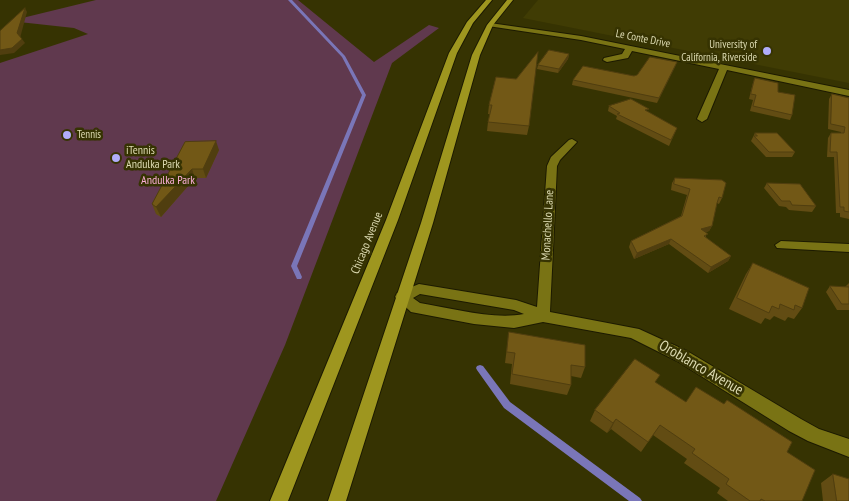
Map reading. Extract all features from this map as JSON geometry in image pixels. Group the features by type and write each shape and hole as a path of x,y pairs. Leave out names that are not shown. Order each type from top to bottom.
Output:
{"main road":[{"name":"Chicago Avenue","path":"279,501 392,220 453,53 470,22 490,0"},
{"path":"337,501 427,223 476,55 482,24 497,0"},
{"path":"463,34 482,24 510,0"}],"street":[{"name":"Le Conte Drive","path":"482,24 549,33 630,48 849,93"},
{"path":"607,60 624,56 630,48"},
{"path":"702,119 724,67"},
{"name":"Monachello Lane","path":"543,316 552,166 572,142"},
{"path":"781,245 849,248"},
{"name":"Oroblanco Avenue","path":"543,316 514,322 474,318 416,308 402,297 420,289 516,306 543,316 611,327 634,333 655,341 795,425 814,435 849,448"}],"shaded area":[{"name":"University of California, Riverside","path":"538,0 849,0 849,83 523,18"}],"green space":[{"name":"Andulka Park","path":"96,0 298,0 374,62 429,25 439,28 392,63 285,345 216,501 0,501 0,63 88,34 74,28 10,21"}],"building":[{"path":"25,8 17,33 22,39 12,48 0,50 0,31"},
{"path":"549,50 569,54 559,69 538,65"},
{"path":"538,52 529,126 488,122 492,105 489,105 496,77 516,79"},
{"path":"650,57 677,62 659,98 573,80 583,66 634,76 637,75"},
{"path":"755,78 778,83 778,92 795,95 792,115 753,106 756,95 751,94"},
{"path":"832,94 849,98 849,212 844,211 844,207 840,207 837,152 830,152 831,133 844,133 845,127 831,124"},
{"path":"631,99 649,109 645,110 677,128 671,140 617,114 620,113 609,106"},
{"path":"755,133 777,133 795,152 769,152 754,136 757,136"},
{"path":"216,141 203,169 192,169 156,207 152,204 185,142"},
{"path":"675,178 722,180 726,183 722,198 719,197 717,203 712,226 701,229 708,234 704,236 731,256 711,267 671,239 637,253 631,241 682,216 690,189 674,184"},
{"path":"767,183 800,184 816,206 792,205 790,201 782,201"},
{"path":"753,263 809,288 802,308 795,305 794,310 780,304 779,309 772,306 769,313 737,298"},
{"path":"830,286 849,287 849,304 842,304"},
{"path":"509,332 585,345 585,367 571,365 571,385 512,374 515,353 507,352"},
{"path":"635,359 660,375 655,382 686,402 696,387 724,404 727,400 792,442 787,452 815,470 802,501 765,501 761,499 760,501 750,501 726,484 729,479 692,453 695,449 660,425 648,442 616,419 613,423 595,410"},
{"path":"833,474 849,479 849,501 837,501"}],"waterway":[{"path":"290,0 344,57 364,95 294,266 299,277"},
{"path":"480,368 507,405 637,501"}],"place":[{"name":"University of California, Riverside","path":"767,51"},
{"name":"Tennis","path":"67,135"},
{"name":"iTennis Andulka Park","path":"116,158"}]}
